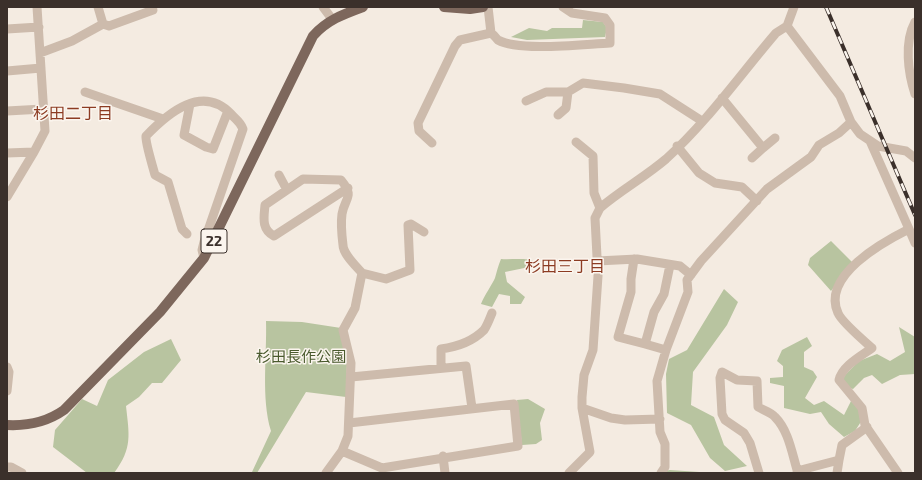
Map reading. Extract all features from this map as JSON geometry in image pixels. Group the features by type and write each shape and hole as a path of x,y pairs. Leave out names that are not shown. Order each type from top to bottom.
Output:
{"main road":[{"name":"22","path":"7,425 35,423 51,418 64,410 160,312 204,258 313,36 321,27 332,19 363,7"},
{"path":"444,7 470,9 482,7"}],"street":[{"path":"7,197 34,152 44,131 37,7"},
{"path":"98,7 103,24"},
{"path":"40,53 72,41 103,24 109,26 153,10 151,7"},
{"path":"323,7 332,19"},
{"path":"488,7 491,33 498,40 511,44 531,46 610,43 610,25 605,18 572,13 563,7"},
{"path":"569,473 590,452 582,408 584,375 593,350 598,283 595,218 600,208 643,178 678,146 702,121 776,33 787,26 794,7"},
{"path":"915,22 909,41 911,82 915,94"},
{"path":"787,26 840,96 851,122 860,134 878,146 906,151 915,158"},
{"path":"7,29 39,27"},
{"path":"432,143 419,131 418,123 456,46 460,40 491,33"},
{"path":"7,71 41,68"},
{"path":"526,101 546,92 568,92 584,84 660,94 702,121"},
{"path":"85,92 163,119"},
{"path":"558,115 566,108 568,92"},
{"path":"722,98 763,148"},
{"path":"187,234 182,229 168,182 155,175 150,152 145,141 146,136 168,114 190,104 204,100 217,104 228,110 241,123 242,129 204,242 202,250 204,258"},
{"path":"190,104 184,136 213,149 228,110"},
{"path":"7,111 43,109"},
{"path":"661,473 665,467 665,444 660,432 660,419 657,401 657,380 666,350 688,292 687,280 701,261 767,189 779,178 811,157 819,144 839,133 851,122"},
{"path":"752,158 775,138"},
{"path":"870,141 915,243"},
{"path":"576,142 593,156 594,193 600,208"},
{"path":"678,146 699,173 715,183 742,187 757,201"},
{"path":"7,153 34,152"},
{"path":"279,175 287,190"},
{"path":"348,188 274,236 270,234 263,224 265,206 303,180 340,180 348,188 349,196 342,213 342,244 350,258 362,273 386,279 410,270 408,225 411,224 424,232"},
{"path":"898,473 867,427 862,408 839,380 840,375 846,368 872,348 838,313 836,294 838,286 843,278 867,254 876,246 909,229"},
{"path":"597,261 634,259 670,264 680,266 691,275"},
{"path":"634,259 631,292 618,337 666,350"},
{"path":"645,344 654,312 664,294 670,264"},
{"path":"326,473 342,451 348,436 352,377 351,363 343,330 355,308 362,273"},
{"path":"441,368 441,349 459,346 480,333 484,330 492,313"},
{"path":"7,366 9,372 7,391"},
{"path":"352,377 466,366 472,408"},
{"path":"759,473 750,443 744,433 725,420 722,414 720,378 722,372 737,380 757,381 758,407 774,416 781,425 787,438 797,472 839,460"},
{"path":"342,451 382,468 443,456 518,446 514,404 349,422"},
{"path":"582,408 611,418 625,420 660,419"},
{"path":"837,473 842,445 867,427"},
{"path":"443,456 445,473"},
{"path":"7,467 11,467 22,473"}],"green space":[{"path":"583,20 603,22 607,28 605,37 527,40 511,37 529,28 547,31 552,28 582,28"},
{"path":"831,241 853,263 831,291 808,265 810,258"},
{"path":"501,259 523,259 536,262 534,266 505,272 507,282 525,297 521,304 510,304 510,296 499,294 492,307 481,304 495,278"},
{"path":"724,289 738,302 727,325 693,372 691,405 714,417 724,445 747,466 725,471 710,458 691,425 667,413 666,374 669,359 687,350"},
{"name":"杉田長作公園","path":"266,321 302,322 341,328 347,363 346,397 306,392 257,473 253,473 252,472 271,431 265,391"},
{"path":"899,327 915,337 915,374 900,375 882,384 872,375 864,378 853,389 846,387 843,377 859,361 877,354 890,361 905,352"},
{"path":"807,337 812,346 804,352 804,367 813,371 817,377 805,398 814,405 824,401 844,415 851,401 858,405 862,420 855,431 844,437 829,424 821,412 810,414 784,408 784,386 770,383 770,378 783,377 783,366 777,361 782,350"},
{"path":"171,339 181,360 162,383 152,383 139,397 126,406 129,433 127,448 114,473 87,473 53,447 55,430 82,399 97,406 108,380 144,352"},
{"path":"528,399 545,409 540,423 542,440 536,444 522,445 517,400"},
{"path":"670,470 714,473 655,473"}],"railway":[{"path":"826,7 915,215"}],"district":[{"name":"杉田二丁目","path":"73,114"},
{"name":"杉田三丁目","path":"565,267"}]}
